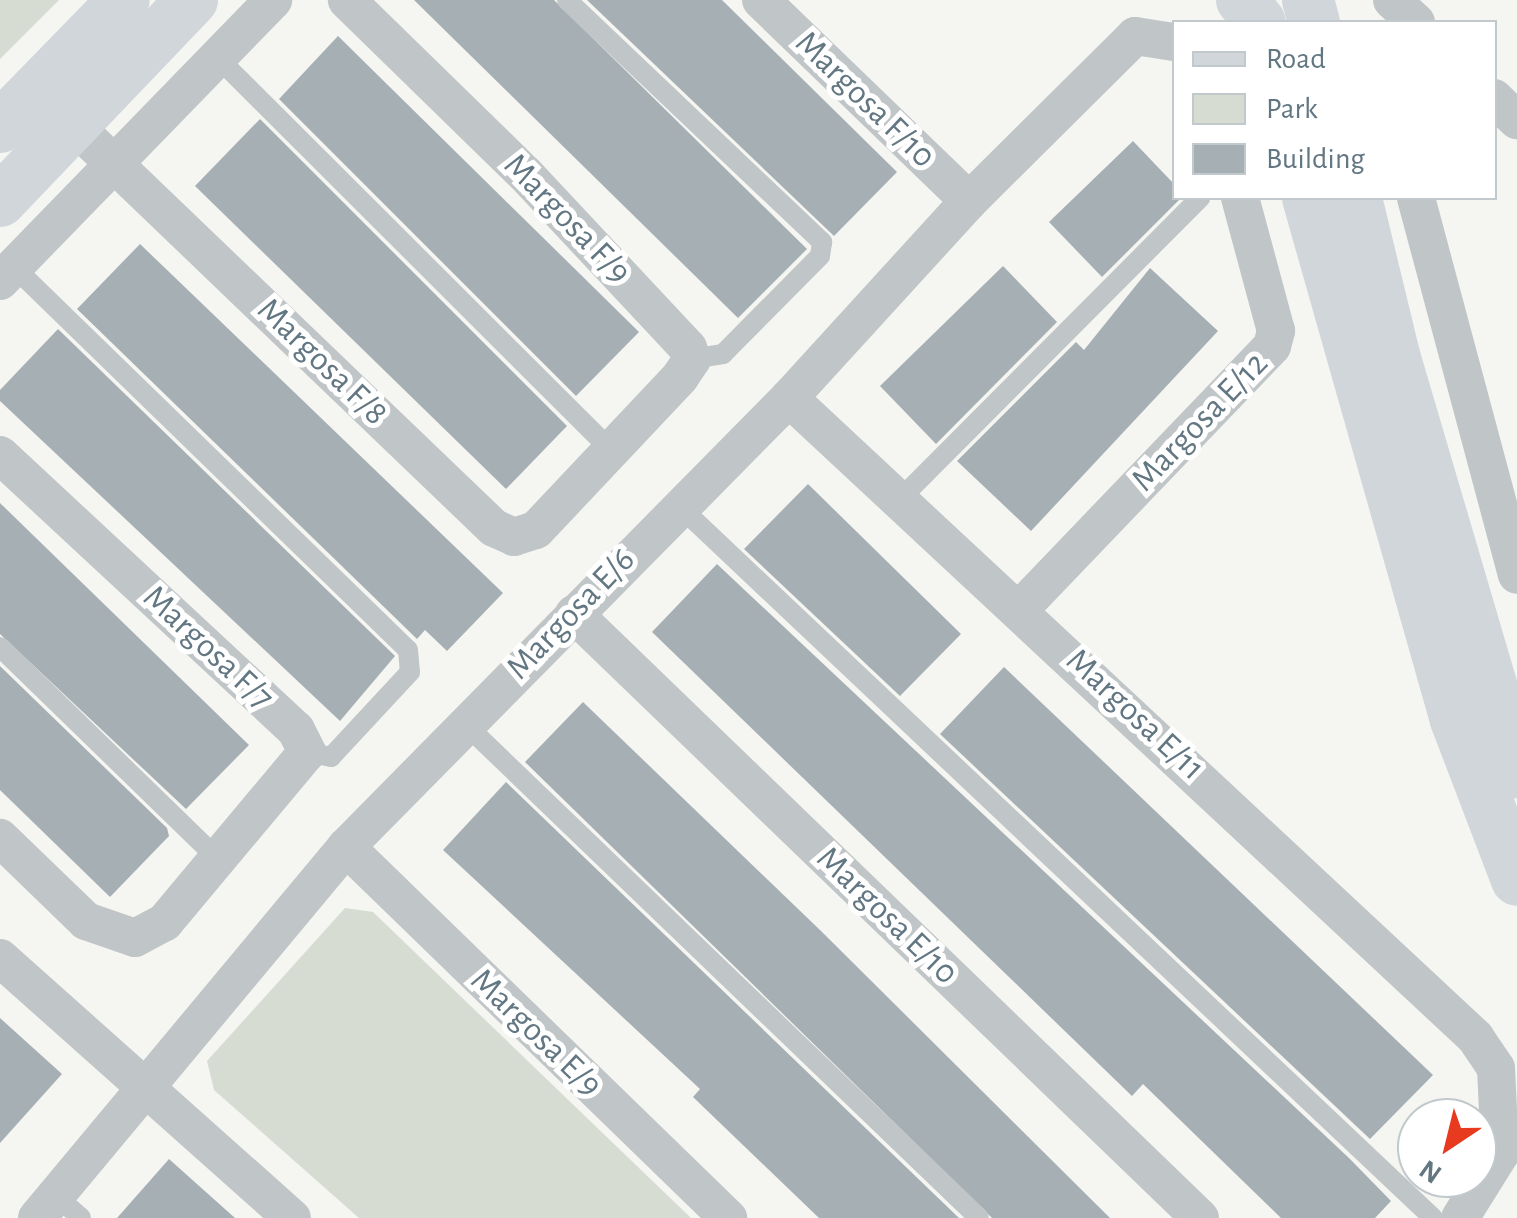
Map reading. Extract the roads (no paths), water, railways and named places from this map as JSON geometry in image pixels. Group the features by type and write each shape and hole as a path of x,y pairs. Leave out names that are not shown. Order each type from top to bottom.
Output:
{"street":[{"path":"0,127 124,0"},
{"path":"0,201 192,0"},
{"path":"7,274 273,0"},
{"name":"Margosa F/9","path":"347,0 538,188 682,338 692,359"},
{"name":"Margosa F/10","path":"761,0 969,201"},
{"path":"1242,0 1258,20"},
{"path":"1392,0 1414,20"},
{"name":"Margosa E/6","path":"58,1211 143,1087 346,847 464,722 574,614 677,504 789,398 969,201 1135,36 1172,42"},
{"name":"Margosa F/8","path":"38,90 494,528 514,537 536,530 612,451"},
{"path":"1497,101 1517,120"},
{"name":"Margosa E/12","path":"1020,610 1272,346 1276,331 1241,200"},
{"path":"1309,200 1456,720 1517,880"},
{"path":"1356,200 1394,355 1517,772"},
{"path":"1417,200 1517,575"},
{"path":"612,451 692,359"},
{"name":"Margosa E/11","path":"789,398 901,498 1476,1037 1496,1068 1500,1154 1460,1218"},
{"name":"Margosa F/7","path":"0,455 296,730 307,752"},
{"name":"Margosa E/10","path":"574,614 1200,1218"},
{"path":"0,838 86,920 135,938 165,922 307,752"},
{"name":"Margosa E/9","path":"346,847 728,1218"},
{"path":"0,958 292,1218"}],"lane":[{"path":"567,0 822,242 820,256 723,354 692,359"},
{"path":"217,57 612,451"},
{"path":"901,498 1198,200"},
{"path":"7,274 408,650 410,672 331,757 307,752"},
{"path":"677,504 1434,1218"},
{"path":"0,647 219,860"},
{"path":"464,722 979,1218"}]}
